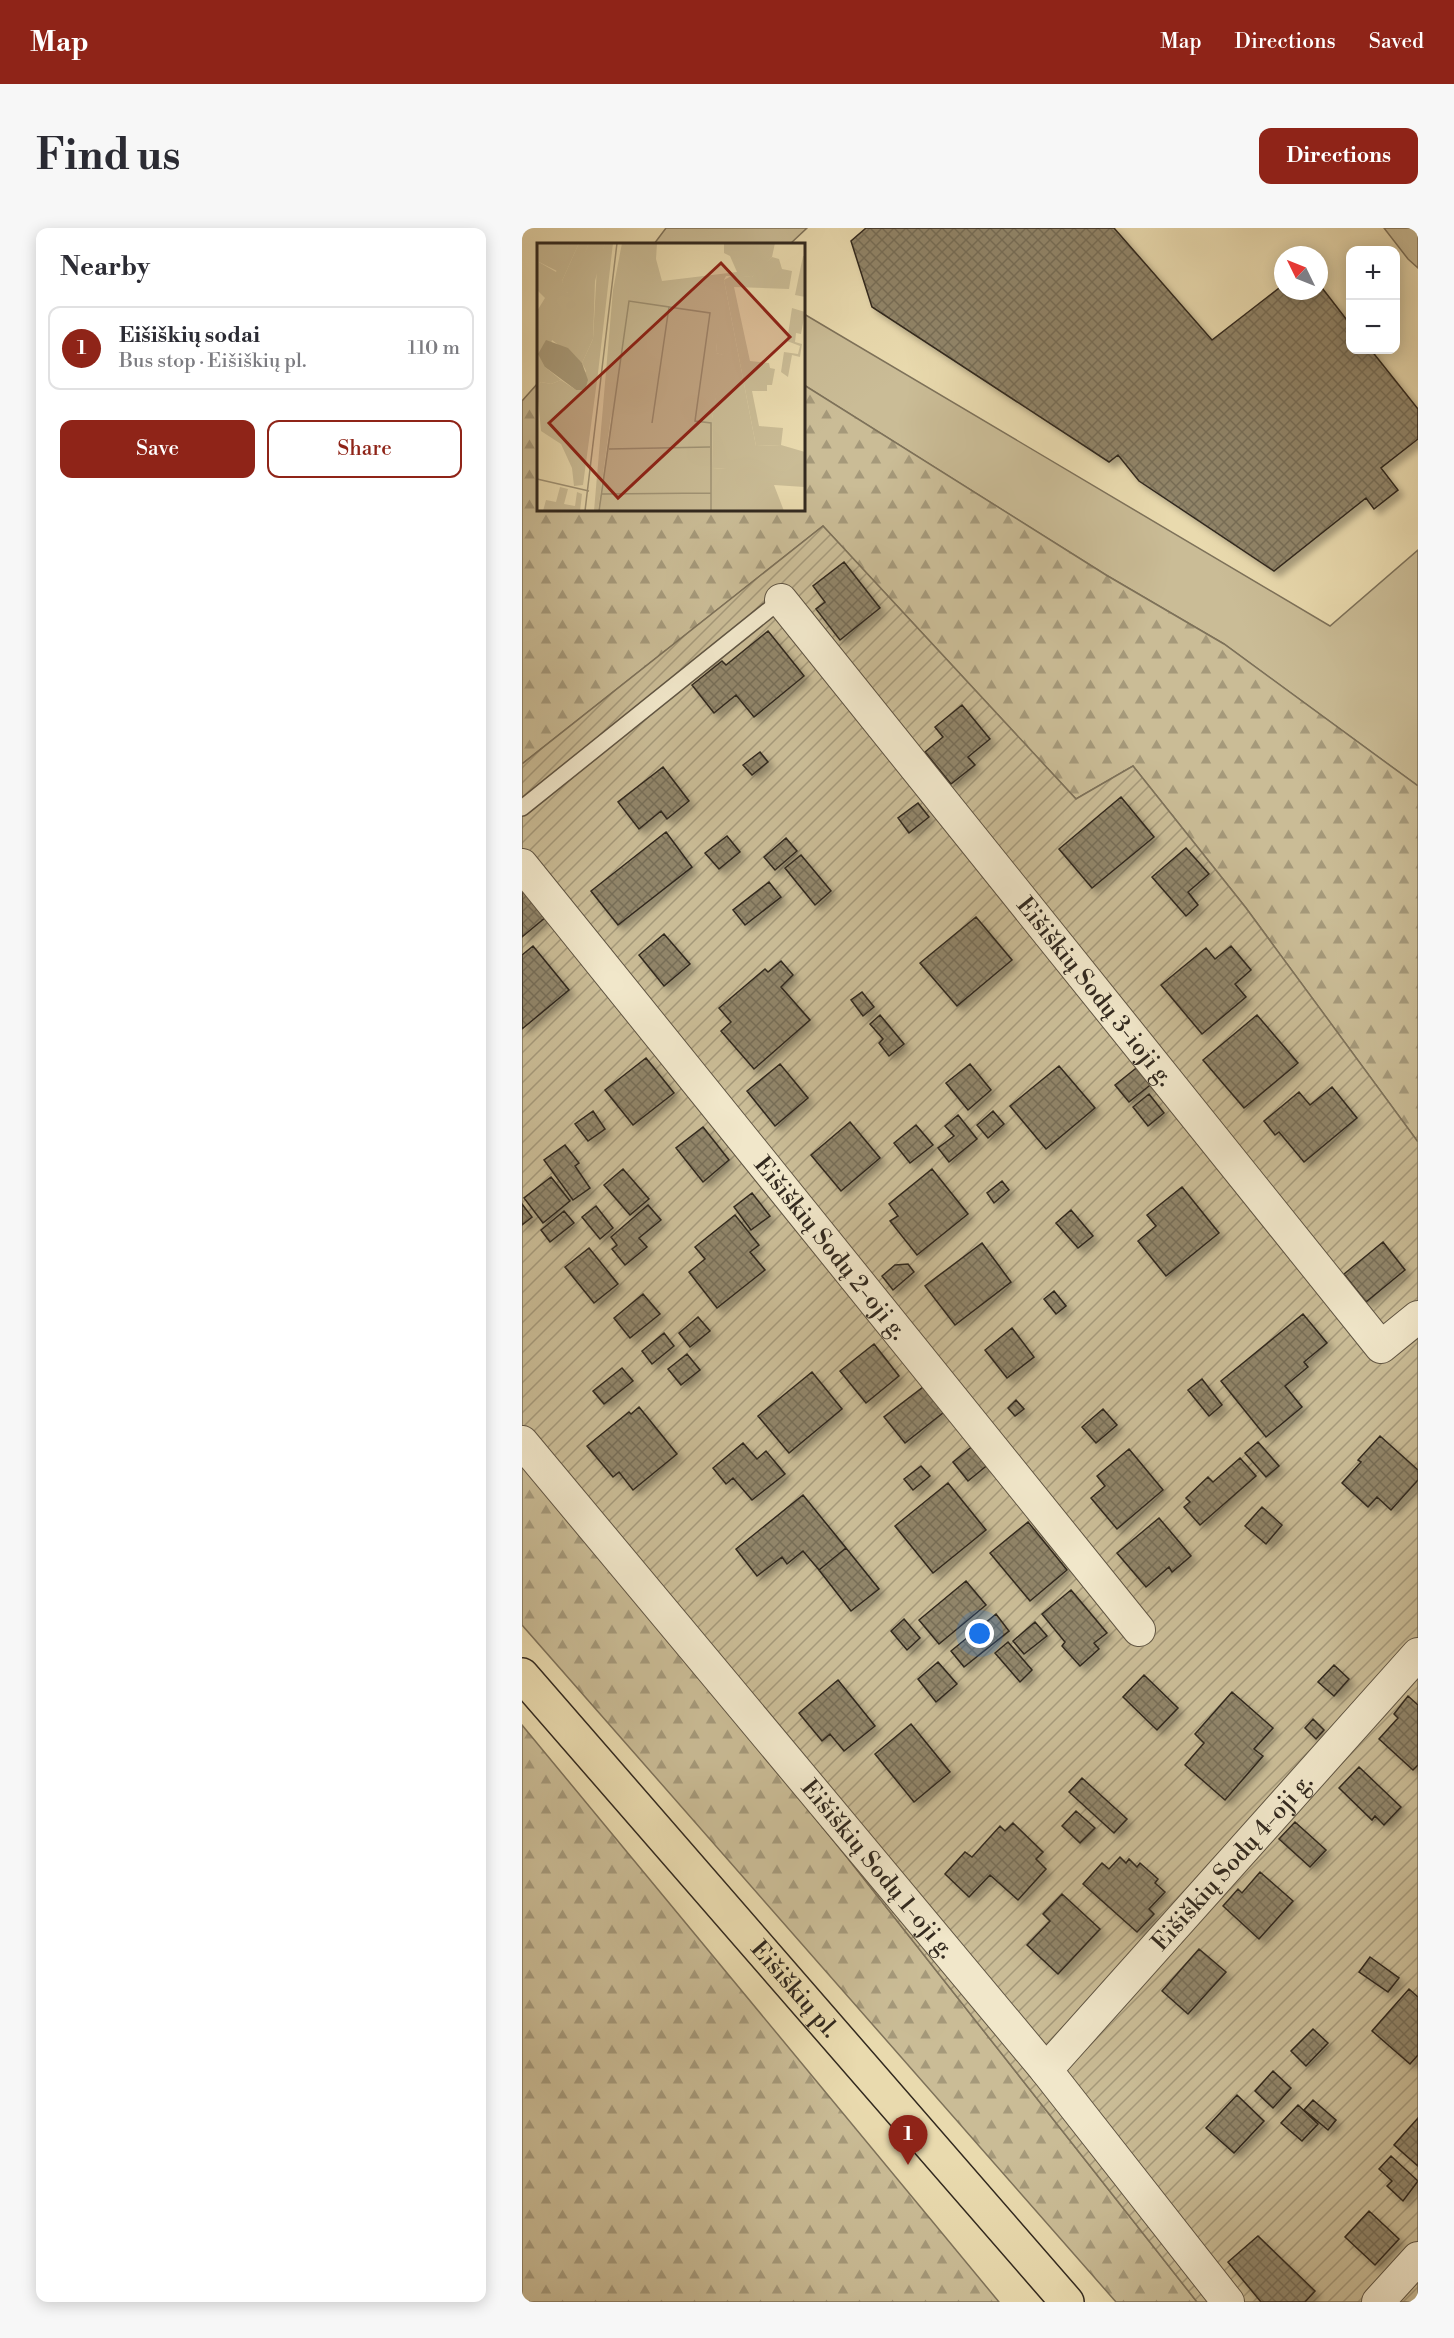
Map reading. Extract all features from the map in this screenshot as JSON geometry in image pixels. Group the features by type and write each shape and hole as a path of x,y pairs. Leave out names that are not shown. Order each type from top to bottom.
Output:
{"main road":[{"name":"Eišiškių pl.","path":"522,1675 1067,2302"}],"street":[{"name":"Eišiškių Sodų 3-ioji g.","path":"782,600 1381,1347 1418,1317"},
{"name":"Eišiškių Sodų 2-oji g.","path":"522,865 1139,1630"},
{"name":"Eišiškių Sodų 1-oji g.","path":"522,1442 1047,2070 1228,2302"},
{"name":"Eišiškių Sodų 4-oji g.","path":"1047,2070 1418,1654"},
{"path":"1378,2302 1418,2258"}],"lane":[{"path":"522,808 782,600"}],"green space":[{"path":"666,228 807,228 791,243 655,243"},
{"path":"1384,228 1418,228 1418,268 1408,259 1400,246"},
{"path":"806,315 1330,626 1418,550 1418,786 1224,644 1106,575 806,386"},
{"path":"537,384 537,512 806,512 806,386 1106,575 1224,644 1418,786 1418,1142 1246,908 1133,766 1076,799 823,526 522,764 522,401"},
{"path":"823,526 1076,799 1133,766 1246,908 1418,1142 1418,2302 1197,2302 846,1856 522,1457 522,764"},
{"path":"522,1457 846,1856 1197,2302 1116,2302 522,1625"},
{"path":"522,1725 999,2302 522,2302"}],"building":[{"path":"866,228 1114,228 1212,340 1274,292 1274,300 1328,300 1328,296 1346,319 1346,354 1374,354 1418,409 1418,439 1381,468 1398,490 1374,509 1366,498 1274,571 1139,481 1118,455 1109,462 872,307 851,241"},
{"path":"844,562 880,608 840,640 816,609 825,602 813,586"},
{"path":"768,631 804,676 754,717 736,695 714,713 692,685 722,661 726,665"},
{"path":"962,705 990,739 968,757 975,765 951,784 925,752 943,737 935,727"},
{"path":"760,752 768,762 752,775 743,765"},
{"path":"663,767 689,801 667,819 661,811 639,829 618,802"},
{"path":"1121,797 1154,837 1092,888 1059,849"},
{"path":"918,803 929,817 909,833 898,818"},
{"path":"666,832 692,867 618,925 591,891"},
{"path":"727,836 740,852 719,869 705,853"},
{"path":"786,838 797,851 775,870 764,857"},
{"path":"1186,848 1209,874 1188,892 1198,905 1186,916 1152,877"},
{"path":"801,855 831,891 815,905 785,868"},
{"path":"769,882 781,897 745,925 733,910"},
{"path":"522,889 546,917 522,937"},
{"path":"976,917 1012,960 957,1006 920,963"},
{"path":"664,934 690,964 664,986 639,955"},
{"path":"533,946 569,990 522,1029 522,955"},
{"path":"1231,946 1251,970 1235,984 1246,997 1202,1034 1161,985 1206,948 1215,959"},
{"path":"781,961 793,975 781,987 810,1020 754,1069 721,1031 731,1022 719,1008 765,969 768,972"},
{"path":"862,992 874,1007 863,1016 851,1000"},
{"path":"880,1015 904,1044 889,1056 879,1043 883,1039 870,1024"},
{"path":"1257,1015 1298,1063 1244,1108 1203,1060"},
{"path":"646,1058 674,1093 633,1125 605,1090"},
{"path":"780,1064 808,1098 775,1126 747,1091"},
{"path":"970,1064 991,1090 968,1110 946,1083"},
{"path":"1140,1065 1154,1082 1129,1102 1115,1085"},
{"path":"1059,1066 1095,1108 1046,1149 1010,1106"},
{"path":"1332,1087 1357,1118 1304,1162 1279,1132 1275,1135 1264,1121 1299,1092 1310,1105"},
{"path":"1149,1094 1164,1113 1148,1126 1133,1107"},
{"path":"593,1111 605,1129 588,1141 575,1124"},
{"path":"993,1111 1004,1124 988,1138 977,1125"},
{"path":"958,1115 977,1139 949,1162 938,1148 954,1136 945,1126"},
{"path":"850,1122 880,1158 841,1191 811,1155"},
{"path":"916,1125 933,1145 910,1163 894,1143"},
{"path":"703,1127 729,1160 703,1182 676,1148"},
{"path":"565,1145 579,1163 575,1166 590,1188 573,1200 544,1160"},
{"path":"623,1169 649,1199 630,1215 604,1185"},
{"path":"932,1169 968,1214 917,1255 890,1221 898,1216 889,1204"},
{"path":"551,1177 570,1201 543,1223 524,1198"},
{"path":"1002,1181 1009,1190 994,1203 987,1193"},
{"path":"1182,1187 1219,1233 1166,1276 1138,1241 1156,1226 1147,1215"},
{"path":"752,1193 770,1216 751,1230 734,1207"},
{"path":"522,1204 532,1217 522,1225"},
{"path":"648,1205 661,1220 639,1238 647,1247 625,1265 612,1249 617,1245 611,1237"},
{"path":"596,1206 613,1228 600,1239 582,1217"},
{"path":"1071,1210 1093,1236 1078,1248 1056,1223"},
{"path":"564,1211 574,1223 550,1242 541,1230"},
{"path":"735,1215 759,1245 750,1252 765,1270 717,1308 689,1272 705,1259 695,1247"},
{"path":"1383,1242 1405,1270 1366,1302 1344,1274"},
{"path":"982,1243 1011,1282 955,1325 925,1286"},
{"path":"589,1248 618,1284 594,1303 565,1267"},
{"path":"908,1264 914,1272 893,1290 882,1276 895,1265"},
{"path":"1054,1291 1066,1306 1056,1314 1044,1299"},
{"path":"643,1294 660,1314 630,1338 614,1318"},
{"path":"1303,1314 1327,1343 1304,1362 1308,1367 1285,1386 1302,1407 1266,1437 1221,1381"},
{"path":"698,1317 710,1331 690,1347 679,1333"},
{"path":"1012,1328 1034,1357 1007,1378 985,1350"},
{"path":"664,1333 674,1346 652,1364 642,1351"},
{"path":"874,1344 899,1376 866,1403 840,1371"},
{"path":"687,1354 700,1370 681,1385 668,1369"},
{"path":"622,1368 633,1381 604,1404 593,1391"},
{"path":"812,1372 842,1409 789,1453 758,1416"},
{"path":"1202,1379 1222,1405 1209,1416 1188,1390"},
{"path":"927,1384 948,1409 905,1443 884,1417"},
{"path":"1016,1400 1024,1409 1015,1416 1008,1408"},
{"path":"639,1407 677,1454 633,1490 619,1472 613,1477 587,1446 629,1412 631,1414"},
{"path":"1103,1409 1117,1425 1096,1443 1082,1427"},
{"path":"1380,1436 1418,1470 1418,1480 1391,1510 1377,1497 1368,1507 1342,1483 1361,1462 1358,1460"},
{"path":"1258,1442 1279,1466 1266,1477 1245,1453"},
{"path":"743,1443 757,1459 766,1451 785,1474 752,1500 733,1478 726,1484 713,1468"},
{"path":"975,1444 990,1463 968,1481 953,1462"},
{"path":"1129,1449 1163,1490 1117,1529 1091,1498 1105,1486 1097,1476"},
{"path":"1240,1458 1256,1476 1200,1525 1184,1507 1190,1502 1186,1498 1208,1477 1213,1482"},
{"path":"921,1466 930,1476 913,1490 904,1479"},
{"path":"948,1483 986,1530 933,1573 895,1526"},
{"path":"803,1495 846,1548 819,1570 803,1551 787,1564 782,1557 757,1576 736,1549"},
{"path":"1262,1507 1282,1525 1266,1544 1245,1526"},
{"path":"1159,1518 1191,1556 1172,1572 1169,1567 1146,1587 1117,1553"},
{"path":"1028,1522 1067,1570 1030,1601 990,1553"},
{"path":"846,1548 879,1589 851,1611 819,1570"},
{"path":"966,1581 986,1605 939,1644 919,1620"},
{"path":"1071,1590 1107,1633 1094,1643 1099,1649 1080,1666 1062,1646 1065,1642 1042,1614"},
{"path":"996,1614 1009,1631 964,1667 951,1651"},
{"path":"904,1619 920,1638 907,1650 891,1631"},
{"path":"1035,1622 1047,1636 1024,1654 1013,1641"},
{"path":"1008,1642 1032,1670 1020,1682 995,1653"},
{"path":"938,1662 957,1684 936,1702 918,1679"},
{"path":"1334,1665 1349,1679 1334,1696 1318,1682"},
{"path":"1144,1675 1178,1708 1157,1730 1123,1697"},
{"path":"838,1680 875,1726 844,1751 830,1734 822,1741 799,1713"},
{"path":"1232,1692 1273,1728 1254,1749 1263,1756 1225,1800 1185,1765 1204,1743 1195,1734"},
{"path":"1408,1696 1418,1705 1418,1765 1413,1770 1379,1739 1398,1718 1394,1714"},
{"path":"1313,1719 1324,1730 1316,1739 1305,1728"},
{"path":"911,1724 950,1772 914,1802 875,1754"},
{"path":"1359,1767 1401,1807 1384,1825 1375,1816 1372,1820 1339,1788"},
{"path":"1082,1778 1127,1819 1114,1833 1069,1792"},
{"path":"1076,1811 1095,1828 1080,1843 1062,1826"},
{"path":"1295,1822 1326,1850 1310,1867 1279,1839"},
{"path":"1013,1823 1043,1852 1036,1859 1046,1869 1018,1900 990,1875 969,1897 945,1874 965,1852 972,1857 1000,1826 1005,1831"},
{"path":"1120,1857 1126,1863 1129,1859 1137,1867 1140,1863 1158,1879 1155,1883 1165,1892 1149,1909 1154,1914 1137,1932 1083,1884 1102,1863 1109,1869"},
{"path":"1260,1872 1293,1901 1259,1939 1223,1906 1238,1889 1242,1893"},
{"path":"1062,1894 1100,1929 1058,1974 1027,1945 1050,1921 1043,1914"},
{"path":"1199,1949 1226,1972 1188,2014 1162,1991"},
{"path":"1370,1957 1399,1978 1388,1992 1359,1972"},
{"path":"1409,1989 1418,1997 1418,2055 1410,2064 1372,2031"},
{"path":"1313,2029 1328,2043 1306,2066 1291,2051"},
{"path":"1273,2071 1291,2088 1273,2108 1255,2091"},
{"path":"1237,2095 1264,2121 1234,2153 1206,2128"},
{"path":"1313,2100 1336,2120 1328,2130 1304,2110"},
{"path":"1298,2105 1318,2124 1302,2141 1281,2123"},
{"path":"1418,2118 1418,2166 1394,2145"},
{"path":"1391,2156 1418,2181 1403,2201 1387,2186 1392,2181 1379,2169"},
{"path":"1369,2211 1399,2239 1375,2265 1345,2237"},
{"path":"1258,2236 1315,2291 1305,2302 1261,2302 1228,2262"}],"place":[{"name":"Eišiškių sodai","path":"908,2165"}]}
